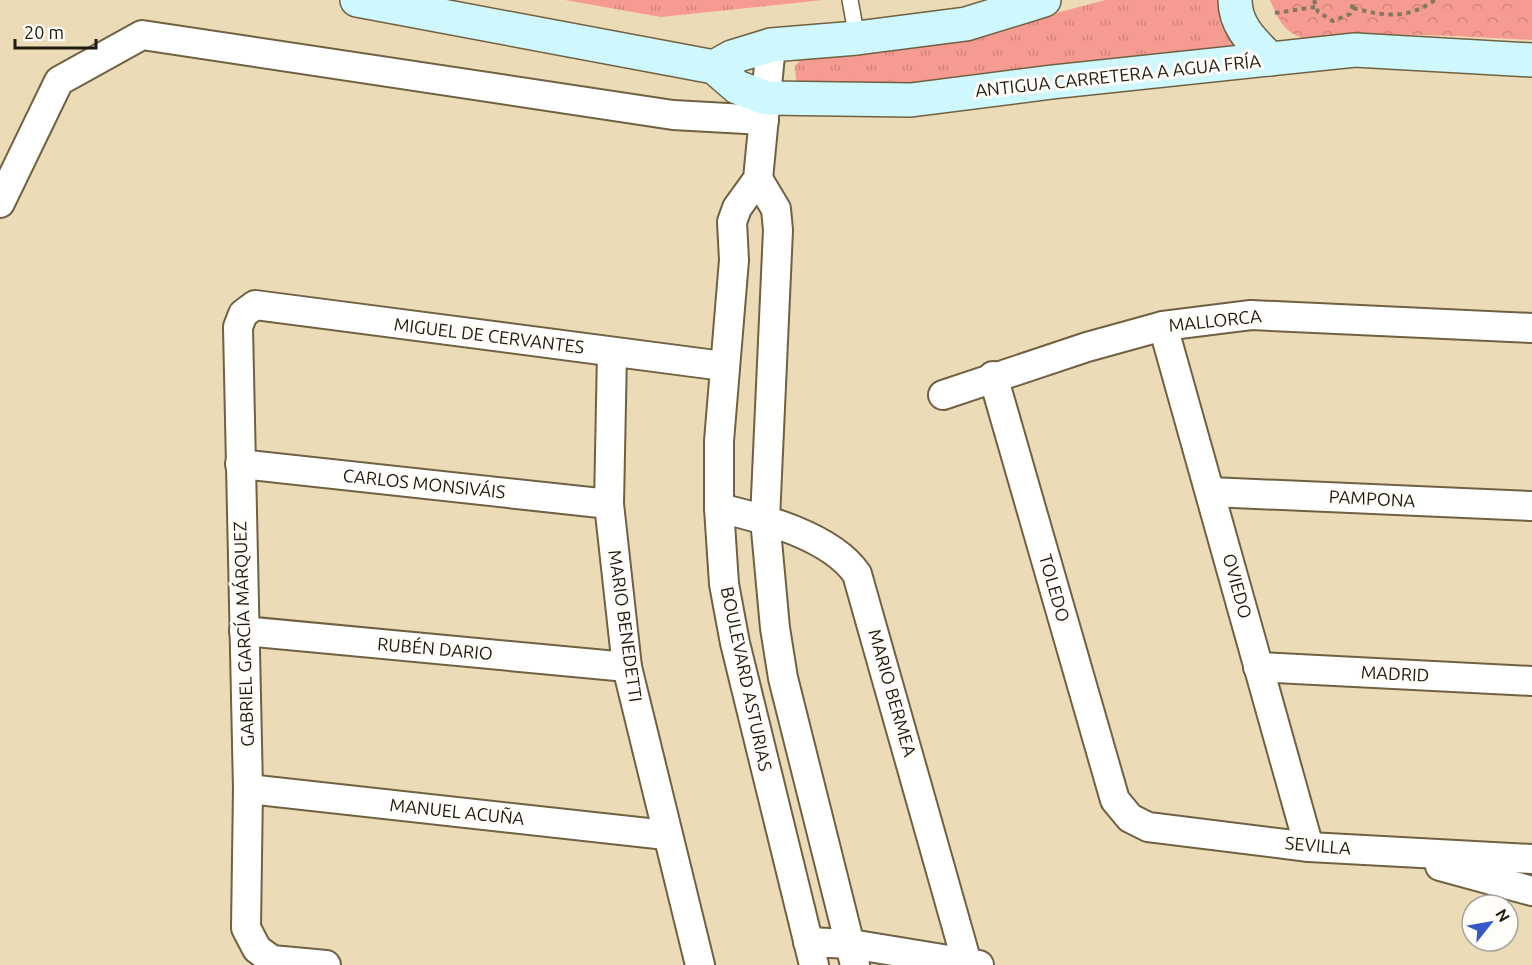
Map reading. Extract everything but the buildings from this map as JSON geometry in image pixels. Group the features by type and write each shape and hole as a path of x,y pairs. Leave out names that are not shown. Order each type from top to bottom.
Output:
{"street":[{"path":"357,0 714,67 732,57 771,45 857,38 966,24 1044,0"},
{"path":"1235,0 1235,10 1248,38 1270,59"},
{"path":"0,203 58,81 142,35 673,116 765,109"},
{"path":"758,179 771,45"},
{"name":"ANTIGUA CARRETERA A AGUA FRÍA","path":"714,67 765,109 911,100 1355,50 1532,60"},
{"name":"BOULEVARD ASTURIAS","path":"811,954 735,643 724,584 719,508 723,366 734,260 732,222 737,208 758,179 776,209 778,230 765,519 775,628 783,678 853,955"},
{"name":"MIGUEL DE CERVANTES","path":"255,305 723,366"},
{"name":"GABRIEL GARCÍA MÁRQUEZ","path":"255,305 243,314 238,327 249,789 246,928 257,949 273,960 326,965"},
{"name":"MALLORCA","path":"943,395 993,376 1163,326 1251,315 1532,328"},
{"name":"OVIEDO","path":"1163,326 1309,847"},
{"name":"MARIO BENEDETTI","path":"612,352 609,504 627,667 666,835 700,965"},
{"name":"TOLEDO","path":"993,376 1115,800"},
{"name":"CARLOS MONSIVÁIS","path":"240,464 609,504"},
{"name":"PAMPONA","path":"1211,492 1532,506"},
{"name":"MARIO BERMEA","path":"719,508 765,519 839,554 857,574 973,964"},
{"name":"RUBÉN DARIO","path":"244,631 627,667"},
{"name":"MADRID","path":"1258,667 1532,681"},
{"name":"MANUEL ACUÑA","path":"249,789 666,835"},
{"name":"SEVILLA","path":"1115,800 1130,818 1148,827 1309,847 1532,859"},
{"path":"1386,851 1532,891"},
{"path":"811,954 973,964"}],"lane":[{"path":"850,0 857,38"}],"path":[{"path":"1314,0 1315,7 1323,17 1333,21 1345,18 1353,8 1354,0"},
{"path":"1353,8 1382,16 1403,16 1435,0"},
{"path":"1275,13 1315,7"}],"green space":[{"path":"565,0 823,0 661,17"},
{"path":"1105,0 1227,0 1248,51 997,85 804,85 796,80 795,66 801,59 1045,16"},
{"path":"1270,0 1532,0 1532,40 1404,35 1304,39 1283,25"}]}
